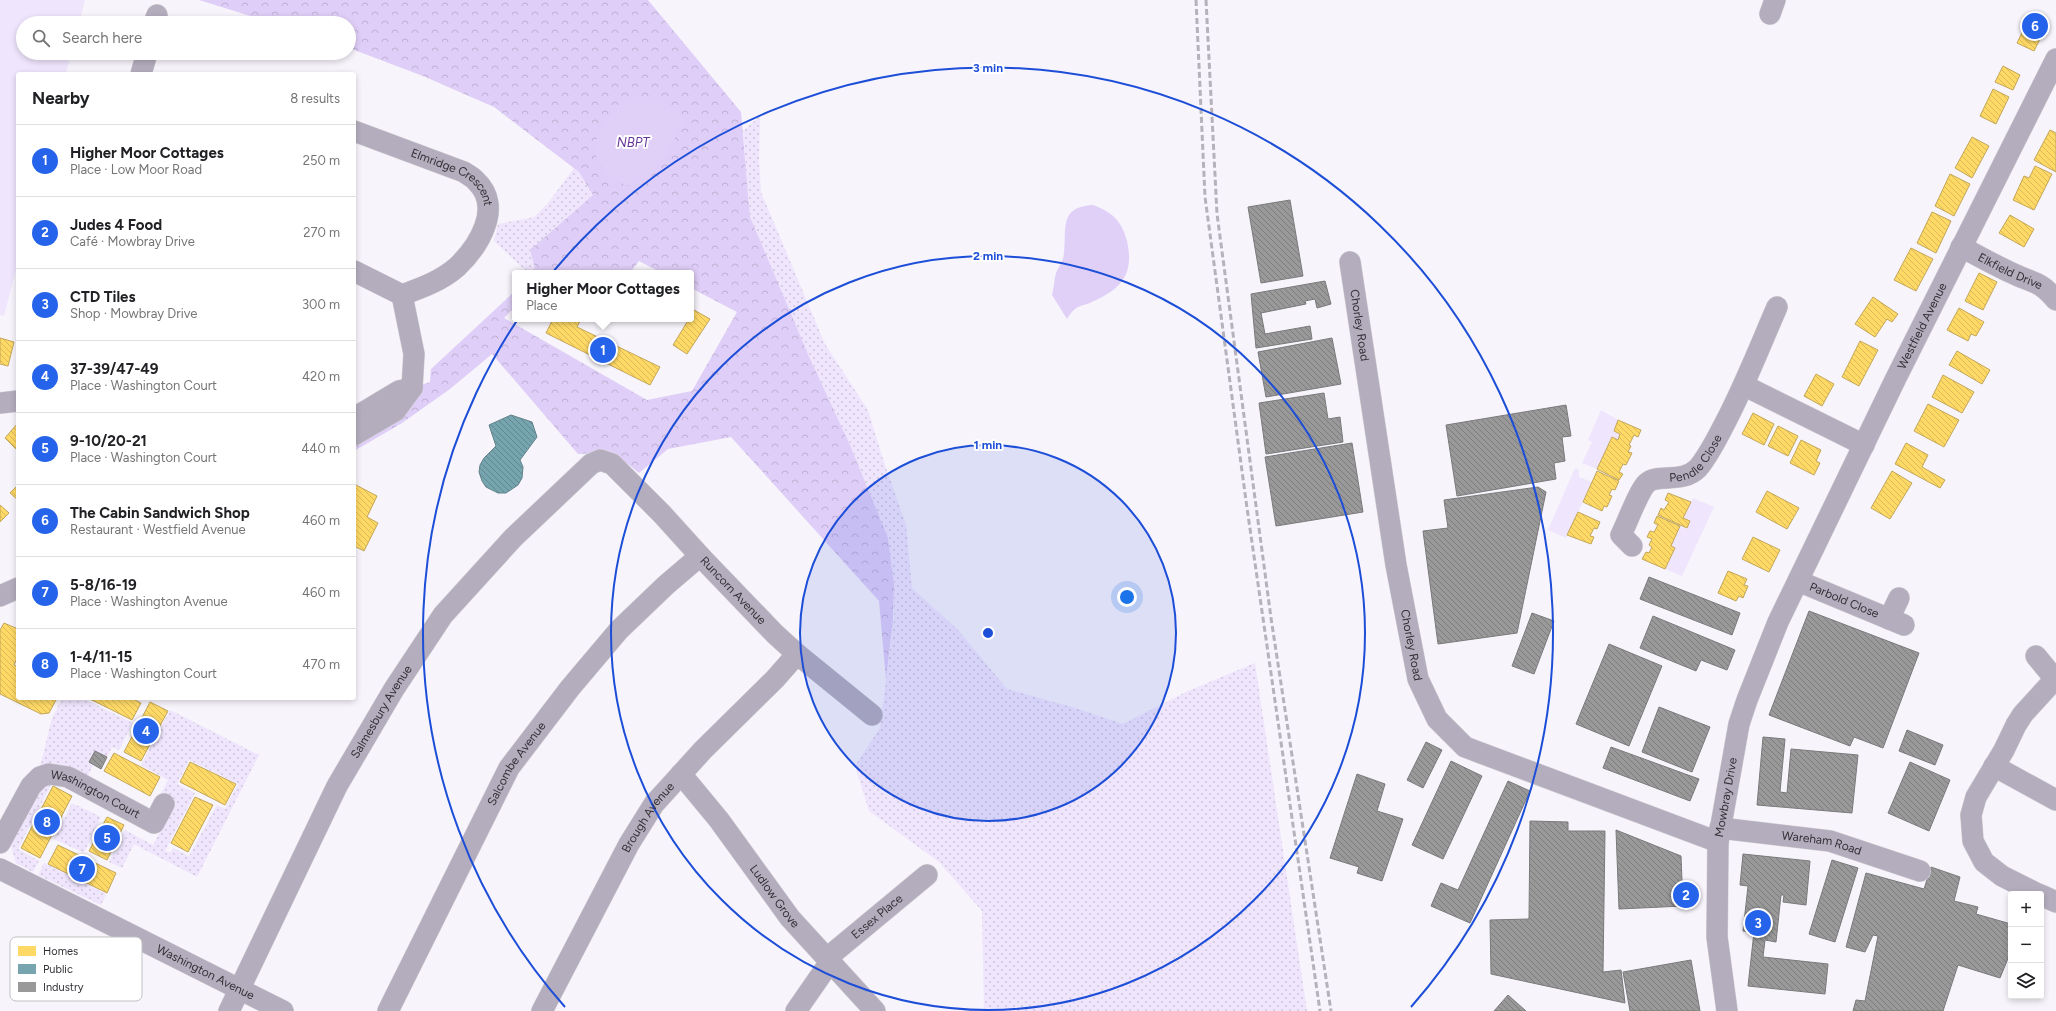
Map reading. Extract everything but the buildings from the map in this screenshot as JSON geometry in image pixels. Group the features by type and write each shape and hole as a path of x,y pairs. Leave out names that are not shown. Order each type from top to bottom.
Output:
{"street":[{"name":"Westfield Avenue","path":"1795,588 1961,247 2056,59"},
{"path":"142,72 145,60"},
{"name":"Elmridge Crescent","path":"356,132 464,172 477,181 487,197 488,212 485,228 477,243 456,267 431,284 402,295"},
{"name":"Elkfield Drive","path":"1961,247 2016,275 2033,280 2048,290 2056,300"},
{"name":"Chorley Road","path":"1350,262 1396,565 1418,678 1437,719 1465,747 1719,835"},
{"path":"356,272 402,295 414,354 412,388 395,411 356,434"},
{"name":"Pendle Close","path":"1619,538 1646,483 1690,474 1697,468 1717,439 1744,386 1777,307"},
{"path":"1744,386 1864,446"},
{"path":"356,417 399,391 412,388"},
{"path":"0,403 16,401"},
{"name":"Runcorn Avenue","path":"600,460 612,464 797,654 872,715"},
{"name":"Salmesbury Avenue","path":"229,1011 337,786 394,689 443,614 512,538 591,464 600,460"},
{"name":"Salcombe Avenue","path":"388,1011 509,768 570,688 619,630 666,585 700,556"},
{"name":"Mowbray Drive","path":"1727,1011 1717,937 1719,835 1739,724 1767,649 1795,588"},
{"name":"Parbold Close","path":"1795,588 1896,622 1899,598"},
{"path":"0,596 16,589"},
{"name":"Brough Avenue","path":"542,1011 629,844 654,804 703,750 775,679 797,654"},
{"path":"2032,891 1992,870 1984,862 1973,841 1970,816 1976,798 2023,714 2055,680 2036,656"},
{"path":"1994,766 2056,800"},
{"name":"Washington Court","path":"0,843 31,786 40,777 48,774 68,777 150,830 164,804"},
{"name":"Ludlow Grove","path":"681,774 719,820 790,918 875,1011"},
{"name":"Wareham Road","path":"1719,835 1830,841 1920,871"},
{"name":"Washington Avenue","path":"0,868 136,937"},
{"name":"Essex Place","path":"796,1011 828,960 927,874"},
{"path":"2044,896 2056,902"},
{"name":"Washington Avenue","path":"142,940 283,1011"}],"shaded area":[{"path":"0,0 85,0 81,16 16,16 16,60 69,60 66,72 16,72 16,270 4,316 0,315"},
{"path":"760,116 759,160 761,192 825,344 868,410 906,525 912,588 958,630 1007,689 1075,708 1123,724 1188,691 1255,663 1307,1011 984,1011 982,911 939,862 869,811 855,766 880,728 894,617 894,585 888,538 850,445 784,301 750,217 743,131"},
{"path":"574,168 579,172 593,195 530,250 535,270 525,270 494,241 498,224 534,217 548,203"},
{"path":"1601,410 1618,420 1614,431 1620,434 1618,440 1612,438 1597,469 1582,463 1592,442 1588,440"},
{"path":"1575,468 1579,470 1579,477 1592,482 1566,538 1548,530"},
{"path":"1693,498 1714,507 1682,576 1665,569 1675,548 1671,546 1680,526 1686,529 1690,521 1683,518"},
{"path":"61,700 86,700 133,723 119,750 112,747 107,757 95,751 89,762 93,765 87,777 40,767 52,718"},
{"path":"170,710 259,755 197,877 134,844 122,868 109,862 125,830 153,845 174,805 159,797 168,780 141,765","holes":["189,760 238,784 225,809 217,805 189,856 173,848 170,853 165,851 195,793 177,784"]},
{"path":"48,783 51,785 18,849 39,861 33,872 16,863 11,846 44,785"},
{"path":"72,803 101,817 84,853 54,839"},
{"path":"44,863 106,894 101,905 38,875"}],"green space":[{"path":"199,0 648,0 741,112 750,217 808,354 850,445 888,538 894,585 893,620 886,679 879,601 731,437 668,449 639,473 617,457 611,455 598,453 578,454 492,354 450,389 402,423 356,450 356,433 412,388 430,382 431,369 512,294 512,310 504,318 647,400 692,391 737,312 694,290 694,270 656,270 639,261 632,270 535,270 530,250 593,195 579,172 494,107 423,76 356,51 356,16 250,16"}],"water":[{"name":"NBPT","path":"639,96 659,100 678,110 685,121 661,162 649,177 633,186 617,181 604,170 598,162 596,145 601,128 612,113 623,103"},
{"path":"1093,205 1111,214 1122,228 1129,252 1127,271 1119,285 1112,291 1094,301 1076,308 1067,319 1052,295 1056,273 1063,259 1066,223 1068,216 1073,211 1081,207"}],"railway":[{"path":"1196,0 1205,197 1247,508 1320,1011"},
{"path":"1206,0 1217,214 1271,618 1331,1011"}],"place":[{"name":"The Cabin Sandwich Shop","path":"2035,26"},
{"name":"Higher Moor Cottages","path":"603,350"},
{"name":"37-39/47-49","path":"146,731"},
{"name":"1-4/11-15","path":"47,822"},
{"name":"9-10/20-21","path":"107,838"},
{"name":"5-8/16-19","path":"82,869"},
{"name":"Judes 4 Food","path":"1686,895"},
{"name":"CTD Tiles","path":"1758,923"}]}
